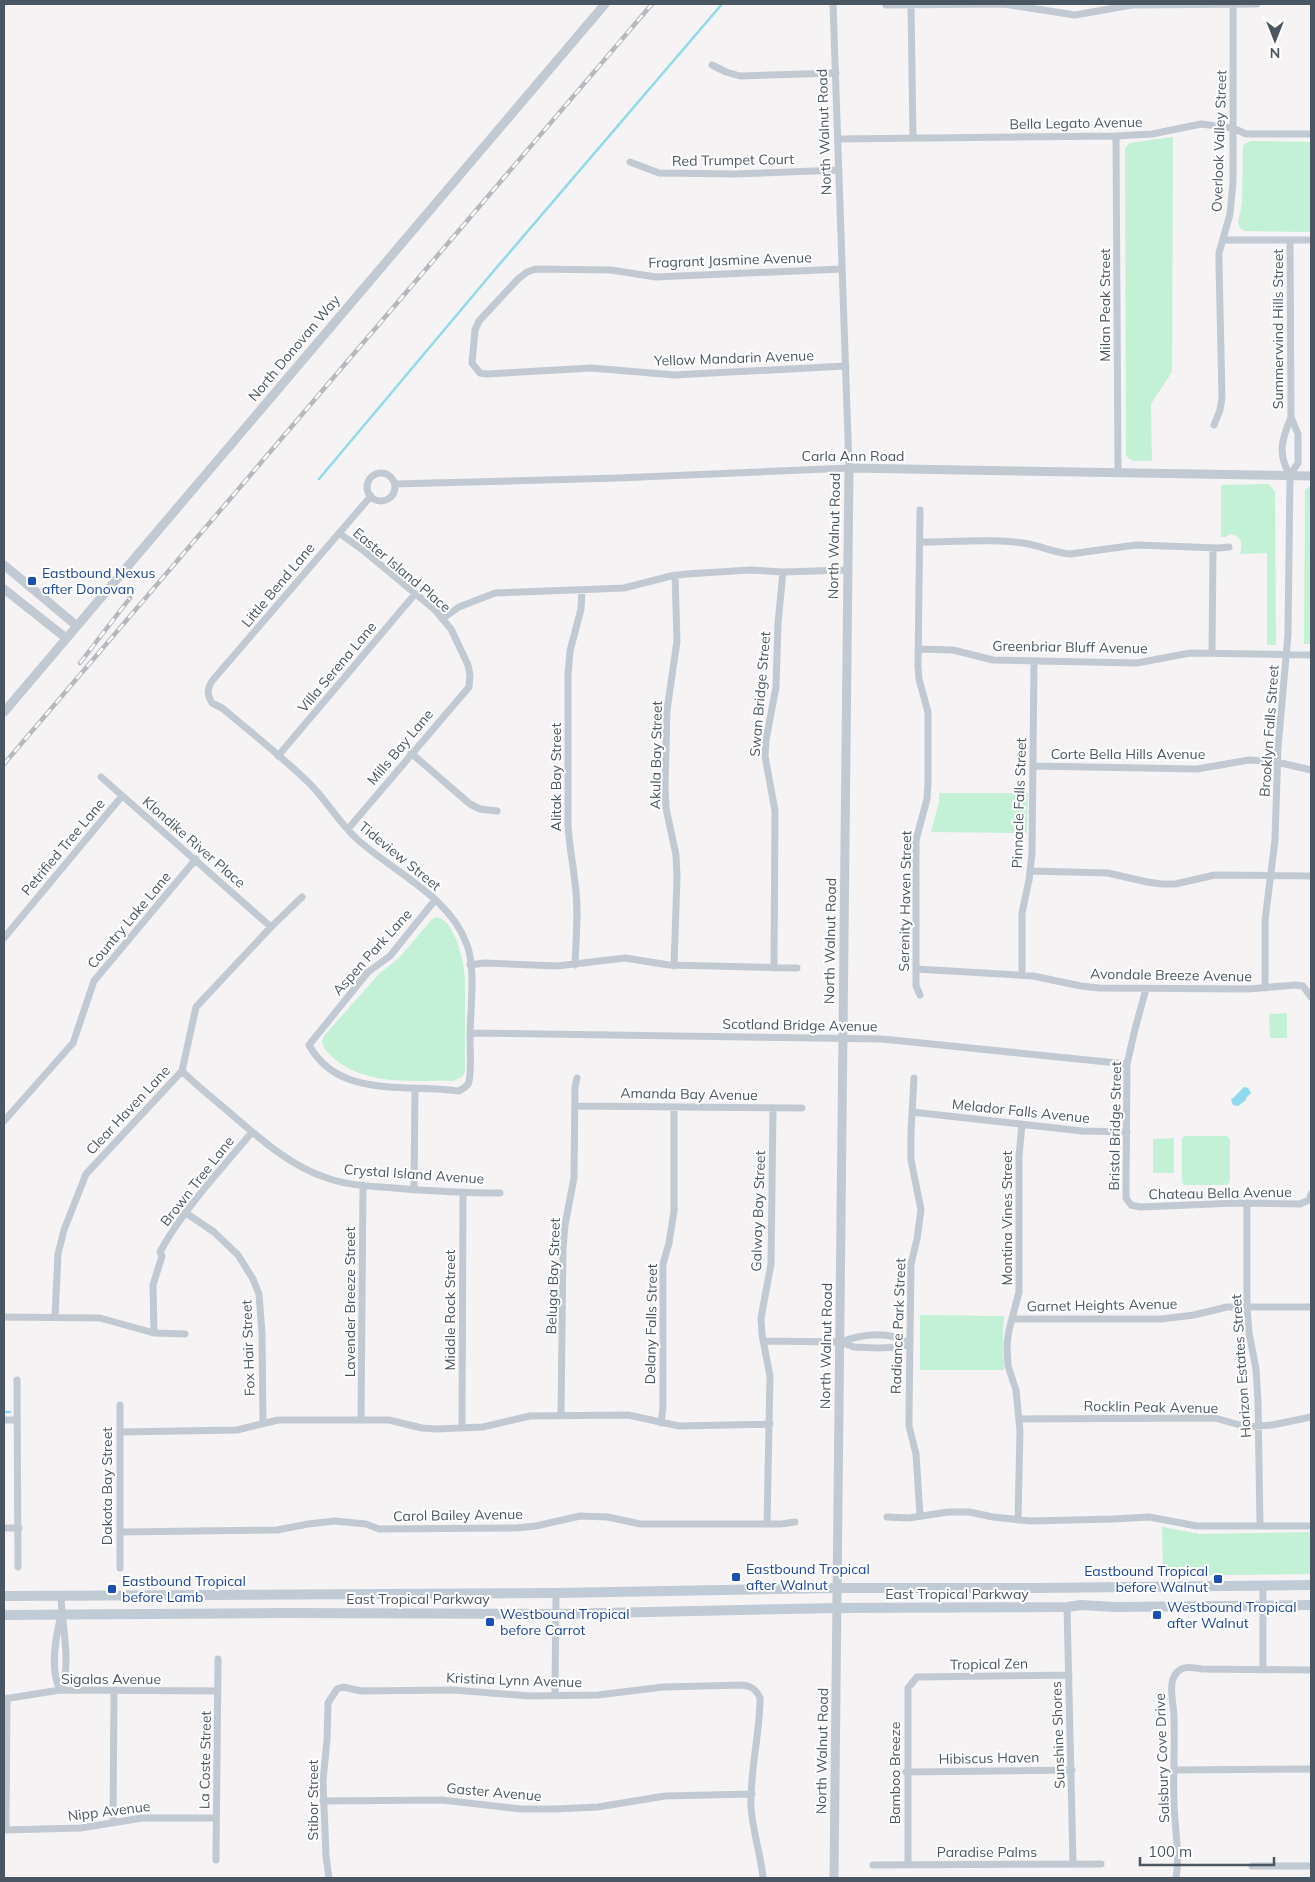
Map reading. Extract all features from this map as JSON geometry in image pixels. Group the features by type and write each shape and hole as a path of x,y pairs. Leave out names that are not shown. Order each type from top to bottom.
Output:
{"main road":[{"name":"East Tropical Parkway","path":"4,1596 556,1593 837,1588 1264,1586 1311,1584"},
{"name":"East Tropical Parkway","path":"4,1615 556,1614 837,1608 1066,1607 1080,1605 1116,1607 1311,1605"}],"street":[{"name":"North Donovan Way","path":"4,712 605,4"},
{"name":"North Walnut Road","path":"833,4 849,468 834,1878"},
{"path":"886,5 1004,4 1075,15 1132,5 1257,4"},
{"name":"Overlook Valley Street","path":"1214,425 1222,398 1219,264 1230,214 1233,182 1233,4"},
{"path":"910,5 913,138"},
{"path":"712,65 740,76 836,73"},
{"name":"Bella Legato Avenue","path":"838,139 1116,136 1152,134 1200,124 1233,128 1246,134 1255,135 1311,134"},
{"name":"Milan Peak Street","path":"1116,136 1118,473"},
{"name":"Red Trumpet Court","path":"630,162 659,173 735,174 839,170"},
{"path":"1223,240 1311,240"},
{"name":"Summerwind Hills Street","path":"1290,240 1291,417 1298,434 1298,463 1290,475 1283,463 1283,436 1291,417"},
{"name":"Fragrant Jasmine Avenue","path":"475,368 472,363 475,330 479,321 518,279 527,272 536,269 612,270 656,277 842,269"},
{"name":"Yellow Mandarin Avenue","path":"475,368 480,373 486,374 592,368 674,375 846,366"},
{"name":"Carla Ann Road","path":"371,496 367,488 370,479 382,473 386,474 395,484 618,478 849,468 1311,476"},
{"name":"Brooklyn Falls Street","path":"1265,988 1265,921 1275,840 1278,762 1287,654 1290,475"},
{"path":"371,496 379,500 387,499 394,493 395,484"},
{"name":"Little Bend Lane","path":"208,692 208,686 212,681 371,496"},
{"name":"Serenity Haven Street","path":"920,510 919,678 928,712 927,799 916,840 916,986 920,995"},
{"name":"Easter Island Place","path":"339,533 416,594 451,629 468,665 470,680"},
{"path":"920,542 1012,542 1070,554 1136,545 1229,547"},
{"path":"1212,653 1213,548"},
{"path":"4,565 76,626"},
{"path":"442,619 459,607 495,593 624,588 676,575 750,570 783,572 848,570"},
{"name":"Swan Bridge Street","path":"774,968 775,811 765,756 766,740 776,687 778,623 783,572"},
{"name":"Akula Bay Street","path":"674,966 676,855 666,808 665,787 667,710 677,641 676,575"},
{"path":"4,589 66,638"},
{"name":"Alitak Bay Street","path":"575,964 577,902 576,883 569,849 568,825 568,675 570,651 581,609 582,590"},
{"name":"Villa Serena Lane","path":"278,756 416,594"},
{"name":"Greenbriar Bluff Avenue","path":"918,649 953,650 993,660 1137,663 1184,654 1311,655"},
{"name":"Pinnacle Falls Street","path":"1022,975 1022,913 1032,853 1034,661"},
{"name":"Mills Bay Lane","path":"348,829 469,687 470,680"},
{"name":"Tideview Street","path":"208,692 212,703 222,708 322,796 358,840 435,900 450,914 460,928 468,946 470,965 468,1083 459,1090 415,1088"},
{"path":"411,753 470,804 480,809 497,811"},
{"name":"Corte Bella Hills Avenue","path":"1033,766 1197,769 1249,760 1278,762 1311,770"},
{"name":"Klondike River Place","path":"101,777 271,927"},
{"name":"Petrified Tree Lane","path":"4,938 122,796"},
{"name":"Country Lake Lane","path":"4,1121 73,1042 94,981 196,859"},
{"path":"1030,871 1108,873 1162,884 1175,884 1215,875 1311,876"},
{"name":"Clear Haven Lane","path":"55,1317 58,1254 64,1230 86,1174 182,1071 196,1007 271,927 302,897"},
{"name":"Aspen Park Lane","path":"415,1088 378,1087 342,1076 316,1058 310,1045 368,972 390,956 435,900"},
{"path":"470,965 557,966 625,958 674,966 798,968"},
{"name":"Avondale Breeze Avenue","path":"916,968 1022,975 1081,986 1146,989 1265,988 1295,985 1303,986 1311,997"},
{"name":"Bristol Bridge Street","path":"1131,1206 1126,1198 1128,1064 1134,1029 1146,989"},
{"name":"Scotland Bridge Avenue","path":"470,1033 843,1038 908,1041 1128,1064"},
{"name":"Crystal Island Avenue","path":"182,1071 252,1132 301,1167 326,1178 344,1183 414,1190 500,1193"},
{"name":"Beluga Bay Street","path":"561,1415 564,1225 574,1178 577,1078"},
{"name":"Radiance Park Street","path":"914,1078 911,1160 921,1210 917,1239 910,1264 909,1420 916,1454 920,1516"},
{"path":"414,1190 415,1088"},
{"name":"Amanda Bay Avenue","path":"575,1106 802,1108"},
{"name":"Delany Falls Street","path":"661,1423 663,1408 663,1264 674,1211 674,1107"},
{"name":"Galway Bay Street","path":"767,1524 770,1376 763,1341 761,1318 771,1264 773,1108"},
{"name":"Melador Falls Avenue","path":"912,1112 1082,1131 1127,1132"},
{"name":"Montina Vines Street","path":"1018,1520 1019,1419 1016,1390 1008,1366 1008,1345 1019,1292 1019,1156 1022,1124"},
{"name":"Brown Tree Lane","path":"154,1333 153,1285 162,1256 160,1252 172,1230 252,1132"},
{"name":"Lavender Breeze Street","path":"361,1420 363,1185"},
{"name":"Middle Rock Street","path":"462,1428 463,1193"},
{"name":"Chateau Bella Avenue","path":"1131,1206 1247,1203 1300,1204 1310,1197"},
{"name":"Horizon Estates Street","path":"1247,1203 1249,1333 1256,1369 1259,1426 1260,1526"},
{"name":"Fox Hair Street","path":"186,1213 214,1232 238,1255 253,1279 259,1294 262,1333 263,1424"},
{"name":"Garnet Heights Avenue","path":"1012,1319 1161,1319 1194,1315 1227,1306 1311,1306"},
{"path":"4,1317 100,1318 154,1333 185,1334"},
{"path":"840,1342 860,1335 897,1336 909,1343"},
{"path":"763,1341 840,1342 854,1347 878,1348 900,1347 909,1343"},
{"path":"17,1380 18,1567"},
{"name":"Dakota Bay Street","path":"120,1405 120,1568"},
{"path":"120,1432 237,1430 287,1420 389,1420 422,1428 462,1428 496,1426 530,1416 628,1414 679,1426 770,1424"},
{"name":"Rocklin Peak Avenue","path":"1019,1419 1215,1418 1247,1427 1272,1425 1311,1416"},
{"path":"4,1420 17,1420"},
{"path":"887,1517 909,1518 948,1512 969,1512 993,1518 1018,1520 1096,1520 1149,1517 1197,1526 1311,1526"},
{"name":"Carol Bailey Avenue","path":"120,1532 277,1530 336,1521 358,1523 379,1529 516,1528 536,1526 580,1516 608,1517 640,1524 767,1524 795,1522"},
{"path":"4,1528 19,1528"},
{"path":"1264,1586 1264,1670 1311,1670"},
{"path":"555,1696 556,1593"},
{"path":"60,1690 56,1682 55,1640 61,1614 61,1595"},
{"name":"Sunshine Shores","path":"1066,1607 1072,1770 1073,1864"},
{"name":"La Coste Street","path":"216,1860 218,1659"},
{"name":"Salsbury Cove Drive","path":"1176,1878 1178,1858 1174,1806 1172,1685 1175,1674 1180,1670 1190,1667 1202,1669 1264,1670"},
{"name":"Tropical Zen","path":"912,1682 917,1678 1069,1675"},
{"name":"Bamboo Breeze","path":"908,1865 906,1772 908,1688 912,1682"},
{"name":"Kristina Lynn Avenue","path":"334,1693 337,1689 343,1687 361,1691 453,1690 529,1696 555,1696 598,1695 687,1686 750,1686 760,1698 752,1794"},
{"name":"Sigalas Avenue","path":"5,1699 60,1690 218,1691"},
{"path":"113,1822 114,1691"},
{"name":"Stibor Street","path":"329,1878 326,1856 323,1781 328,1703 334,1693"},
{"path":"5,1699 5,1830"},
{"path":"1174,1770 1311,1769"},
{"name":"Hibiscus Haven","path":"906,1772 1072,1770"},
{"path":"752,1794 751,1807 762,1863 763,1878"},
{"name":"Gaster Avenue","path":"323,1801 442,1800 521,1809 555,1809 598,1807 665,1796 752,1794"},
{"name":"Nipp Avenue","path":"5,1830 67,1829 142,1818 216,1818"},
{"name":"Paradise Palms","path":"874,1865 1100,1864"},
{"path":"1252,1866 1311,1866"}],"green space":[{"path":"1173,137 1172,372 1151,404 1152,461 1133,461 1126,456 1125,148 1130,143"},
{"path":"1251,141 1311,142 1311,232 1244,231 1240,228 1238,223 1242,203 1243,148 1244,144"},
{"path":"1269,484 1275,492 1276,645 1267,645 1267,553 1240,554 1241,541 1237,537 1230,534 1221,537 1221,485"},
{"path":"1311,485 1311,644 1304,644 1305,490"},
{"path":"939,793 1028,793 1027,833 931,832 939,802"},
{"path":"436,917 443,920 453,933 463,962 465,978 465,1072 462,1077 453,1081 407,1081 377,1078 349,1068 336,1060 324,1047 322,1041 324,1036 379,974 399,958 432,919"},
{"path":"1287,1013 1287,1038 1270,1038 1269,1014"},
{"path":"1184,1136 1227,1136 1230,1139 1230,1182 1227,1185 1184,1185 1182,1182 1182,1139"},
{"path":"1174,1138 1174,1173 1153,1173 1153,1139"},
{"path":"920,1315 1004,1316 1004,1370 920,1370"},
{"path":"1162,1527 1200,1534 1311,1532 1311,1574 1163,1576"}],"water":[{"path":"1244,1087 1248,1088 1251,1093 1238,1106 1233,1105 1231,1100"}],"waterway":[{"path":"319,479 722,4"},
{"path":"4,1412 10,1412"}],"railway":[{"path":"4,764 652,4"},
{"path":"80,663 130,598"}],"place":[{"name":"Eastbound Nexus after Donovan","path":"32,581"},
{"name":"Eastbound Tropical after Walnut","path":"736,1577"},
{"name":"Eastbound Tropical before Walnut","path":"1218,1579"},
{"name":"Eastbound Tropical before Lamb","path":"112,1589"},
{"name":"Westbound Tropical after Walnut","path":"1157,1615"},
{"name":"Westbound Tropical before Carrot","path":"490,1622"}]}
